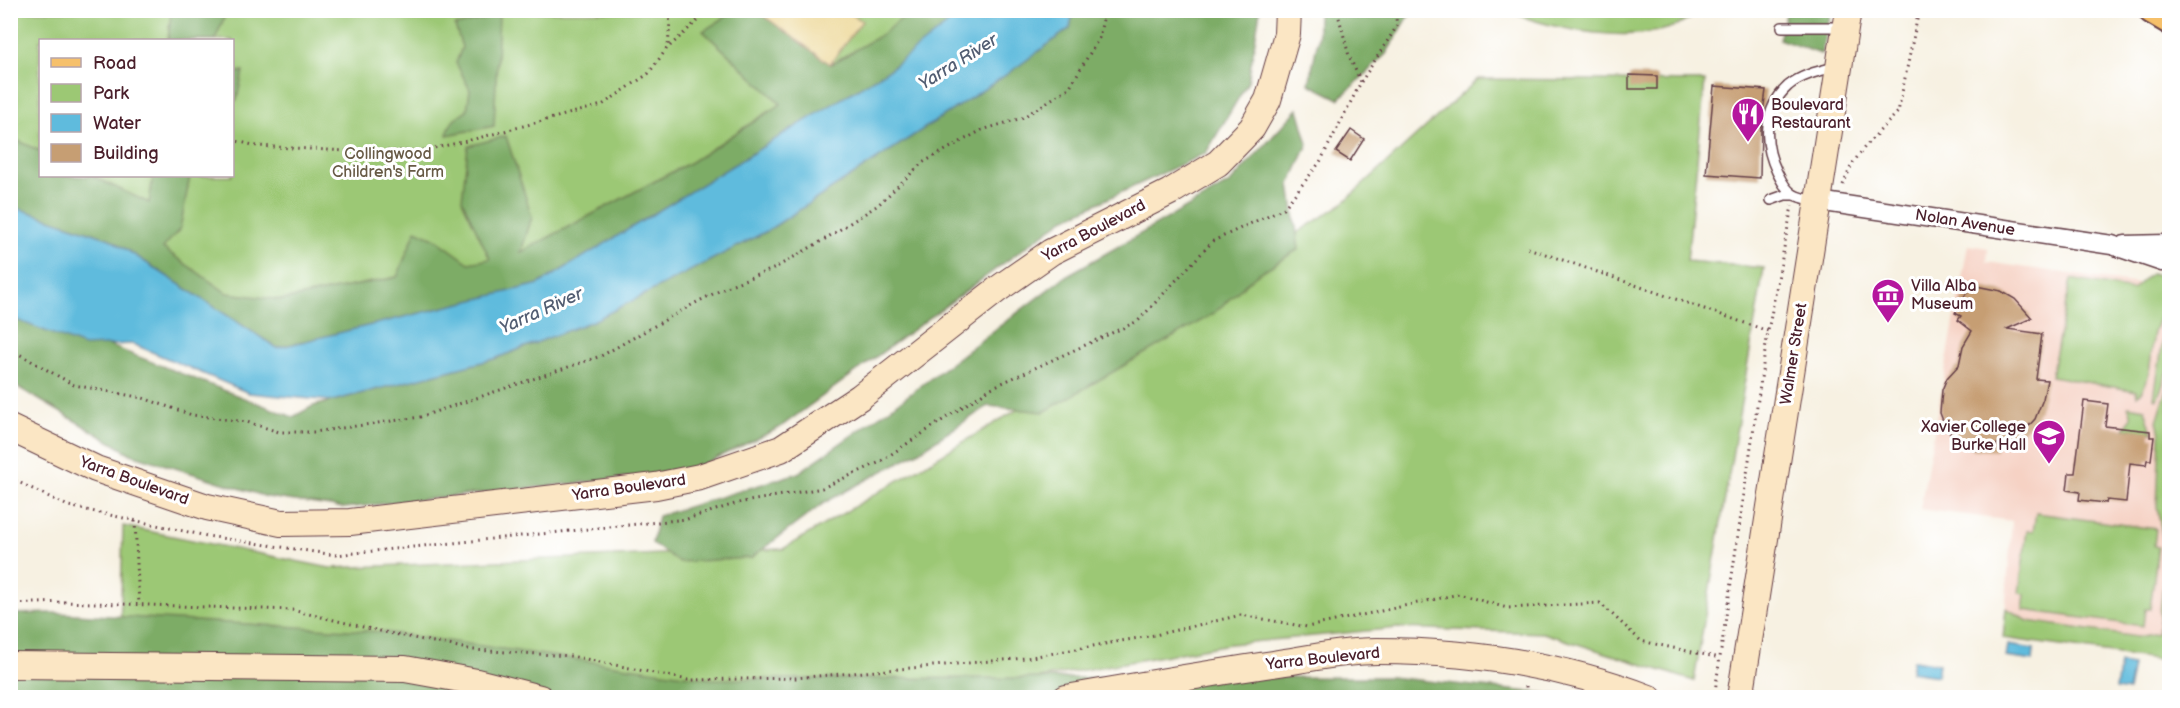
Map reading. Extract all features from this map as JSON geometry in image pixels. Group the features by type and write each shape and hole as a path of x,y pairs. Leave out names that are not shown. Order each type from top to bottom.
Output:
{"main road":[{"path":"2153,10 2169,20"}],"street":[{"name":"Yarra Boulevard","path":"10,428 96,469 207,507 281,522 350,522 656,486 700,477 781,448 860,397 998,289 1051,252 1170,192 1218,163 1252,128 1268,100 1287,34 1288,10"},
{"name":"Walmer Street","path":"1740,698 1847,19"},
{"name":"Nolan Avenue","path":"1817,200 2112,245 2168,243"},
{"path":"2166,266 2161,252 2168,243"},
{"name":"Nolan Avenue","path":"2112,245 2166,266"},
{"name":"Yarra Boulevard","path":"1066,698 1340,654 1376,651 1469,655 1522,664 1619,686 1649,698"},
{"path":"10,665 405,669 477,682 540,698"}],"lane":[{"path":"1782,27 1847,19"},
{"path":"1817,200 1782,183 1772,163 1767,144 1768,119 1773,105 1788,86 1807,75 1839,66"},
{"path":"1771,200 1785,195 1817,200"}],"path":[{"path":"403,10 470,20 493,10"},
{"path":"667,10 670,22 668,47"},
{"path":"675,10 692,16 704,15"},
{"path":"234,140 257,146 346,151 420,151 602,105 648,74 668,47 708,10"},
{"path":"10,349 74,385 143,398 192,415 247,422 279,432 314,432 420,417 601,356 697,302 733,284 773,269 825,239 878,205 922,163 982,130 1022,118 1069,88 1099,38 1105,10"},
{"path":"1337,10 1349,57 1360,82"},
{"path":"10,478 68,506 207,536 335,555 687,519 738,503 822,488 878,463 991,388 1138,321 1213,241 1284,208 1320,162 1360,82 1397,26 1395,10"},
{"path":"1714,698 1768,331 1817,200 1842,187 1852,164 1866,144 1898,112 1919,10"},
{"path":"1528,248 1768,331"},
{"path":"135,521 139,605"},
{"path":"10,604 64,602 292,610 473,650 571,656 688,680 795,678 1026,658 1155,635 1241,615 1307,627 1459,594 1507,608 1600,603 1641,641 1720,658"}],"shaded area":[{"name":"Xavier College Burke Hall","path":"1968,245 1988,248 1987,262 2139,284 2151,273 2169,276 2169,662 2003,638 2012,521 1920,509"}],"green space":[{"path":"171,10 227,11 215,39 168,39"},
{"path":"1318,10 1412,11 1386,54 1339,99 1309,84 1318,39"},
{"name":"Collingwood Children's Farm","path":"11,11 966,11 539,284 277,348 110,239 11,206"},
{"path":"735,11 757,11 831,64 881,35 911,11 966,11 890,69 539,284 277,348 110,239 11,206 10,137 39,151 39,177 94,177 149,203 153,177 190,177 180,229 163,248 227,293 282,300 397,277 416,230 434,238 469,263 490,259 462,200 468,146 506,136 532,217 521,252 691,162 781,104 703,31"},
{"path":"1073,11 1260,11 1248,82 1206,153 1064,219 779,428 689,471 344,508 267,497 131,454 11,383 11,307 293,417 313,406 494,359 595,320 767,231 1009,73 1070,28"},
{"path":"1509,11 1699,11 1682,23 1660,31 1607,34 1552,25"},
{"path":"1787,11 1831,11 1821,54 1779,39"},
{"path":"499,15 494,126 447,135 449,127 467,110 470,90 456,63 462,47 455,26"},
{"path":"243,71 237,100 234,101 234,73"},
{"path":"1478,79 1705,81 1687,261 1764,268 1694,681 1543,633 1398,628 1230,644 1022,681 619,698 120,633 123,526 330,568 783,549 1072,377 1342,204"},
{"path":"1298,109 1308,144 1290,184 1299,249 1256,275 1213,314 1044,412 988,406 918,452 824,503 751,558 679,562 652,543 658,516 798,473 902,400 1066,276 1230,183"},
{"path":"2151,273 2168,278 2154,332 2146,383 2137,396 2136,391 2051,376 2071,279 2132,290"},
{"path":"2169,319 2169,369 2157,399 2154,398 2164,334"},
{"path":"2169,383 2169,571 2157,507 2160,434 2157,421"},
{"path":"2128,406 2145,409 2152,432 2124,428 2132,417"},
{"path":"2036,513 2156,529 2154,546 2158,547 2150,609 2145,609 2143,626 2023,610 2025,594 2019,593 2027,530 2033,531"},
{"path":"2164,575 2169,591 2169,661 2003,638 2006,608 2028,621 2137,637 2158,633"},
{"path":"58,613 384,632 712,679 1390,677 1576,697 11,697 10,614"}],"sand":[{"path":"757,11 847,11 862,21 830,64"}],"water":[{"name":"Yarra River","path":"966,10 1073,11 1070,28 1009,73 767,231 595,320 494,359 332,401 249,393 133,344 84,346 17,320 11,313 11,206 110,239 277,348 539,284 890,69"},
{"path":"2008,645 2034,649 2033,661 2006,657"},
{"path":"1913,660 1939,664 1937,676 1911,672"},
{"path":"2120,663 2133,665 2128,691 2116,689"}],"building":[{"path":"1629,75 1657,76 1657,89 1629,89"},
{"path":"1714,86 1766,90 1761,127 1760,178 1706,174"},
{"path":"1351,130 1364,139 1350,161 1336,152"},
{"path":"1971,285 2001,291 2015,299 2032,318 2007,329 2042,334 2036,379 2047,380 2043,399 2035,419 2024,431 1997,444 1996,451 1974,450 1956,436 1953,437 1940,413 1942,390 1947,378 1959,365 1963,346 1972,331 1958,320 1961,316 1955,313"},
{"path":"2084,401 2108,404 2105,426 2150,431 2150,437 2154,437 2151,460 2147,460 2146,465 2130,463 2126,502 2107,500 2106,503 2079,500 2080,492 2067,490 2069,473 2075,473"}],"place":[{"name":"Boulevard Restaurant","path":"1748,143"},
{"name":"Villa Alba Museum","path":"1888,324"},
{"name":"Xavier College Burke Hall","path":"2049,465"}]}
